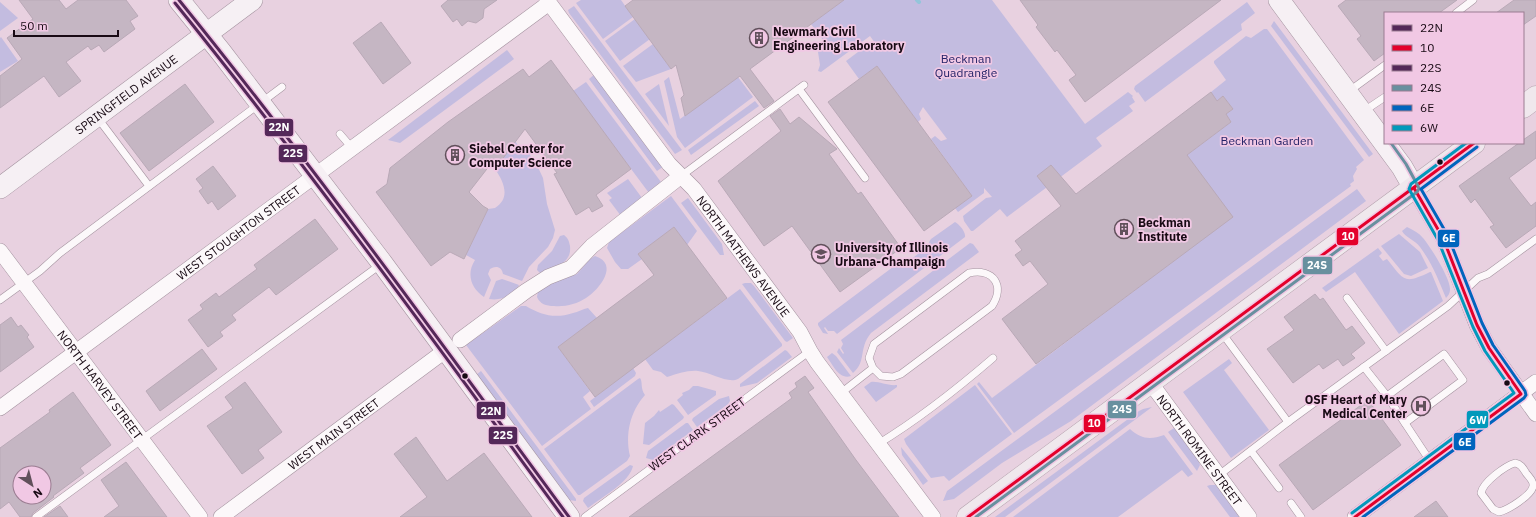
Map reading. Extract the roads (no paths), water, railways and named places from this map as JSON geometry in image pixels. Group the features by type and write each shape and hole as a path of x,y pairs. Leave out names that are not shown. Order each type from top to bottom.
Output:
{"main road":[{"path":"968,517 1473,144"}],"street":[{"path":"179,0 382,263 453,345 569,517"},
{"name":"SPRINGFIELD AVENUE","path":"0,188 252,0"},
{"name":"WEST STOUGHTON STREET","path":"0,408 549,1"},
{"name":"NORTH MATHEWS AVENUE","path":"549,1 666,160 694,189 800,332 810,351 933,517"},
{"path":"1282,1 1347,93 1384,142"},
{"path":"1386,144 1402,167 1443,238 1463,292 1489,348 1536,414"},
{"name":"WEST MAIN STREET","path":"221,517 526,291 548,277 571,268 592,246 681,176"},
{"name":"NORTH HARVEY STREET","path":"0,251 200,517"},
{"name":"NORTH ROMINE STREET","path":"1150,382 1249,517"},
{"path":"1355,517 1536,382"}],"lane":[{"path":"1457,12 1474,0"},
{"path":"1347,93 1384,66"},
{"path":"0,300 24,283 60,253 282,87"},
{"path":"681,176 802,87 865,178"},
{"path":"1363,113 1384,98"},
{"path":"96,116 149,186"},
{"path":"340,134 352,148"},
{"path":"1219,475 1288,422 1448,306 1478,278 1488,274 1536,239"},
{"path":"36,517 382,263"},
{"path":"969,273 983,273 994,279 998,290 997,298 992,306 901,374 893,377 881,376 873,368 869,358 874,344 969,273"},
{"path":"1347,298 1386,351"},
{"path":"1220,331 1288,422"},
{"name":"WEST CLARK STREET","path":"585,517 810,351"},
{"path":"1387,396 1444,354 1464,380 1405,424"},
{"path":"878,444 895,434 993,358"},
{"path":"1364,367 1387,396 1430,461"},
{"path":"841,393 873,368"},
{"path":"1251,451 1279,488"},
{"path":"1515,463 1522,466 1534,478 1532,491 1507,510 1499,512 1493,509 1481,493 1482,488 1486,483 1515,463"},
{"path":"1291,503 1301,517"}],"place":[{"name":"Newmark Civil Engineering Laboratory","path":"759,38"},
{"name":"Siebel Center for Computer Science","path":"455,155"},
{"name":"Beckman Institute","path":"1124,229"},
{"name":"University of Illinois Urbana-Champaign","path":"821,254"},
{"name":"OSF Heart of Mary Medical Center","path":"1421,406"}],"park label":[{"name":"Beckman Quadrangle","path":"966,65"},
{"name":"Beckman Garden","path":"1267,140"}]}
